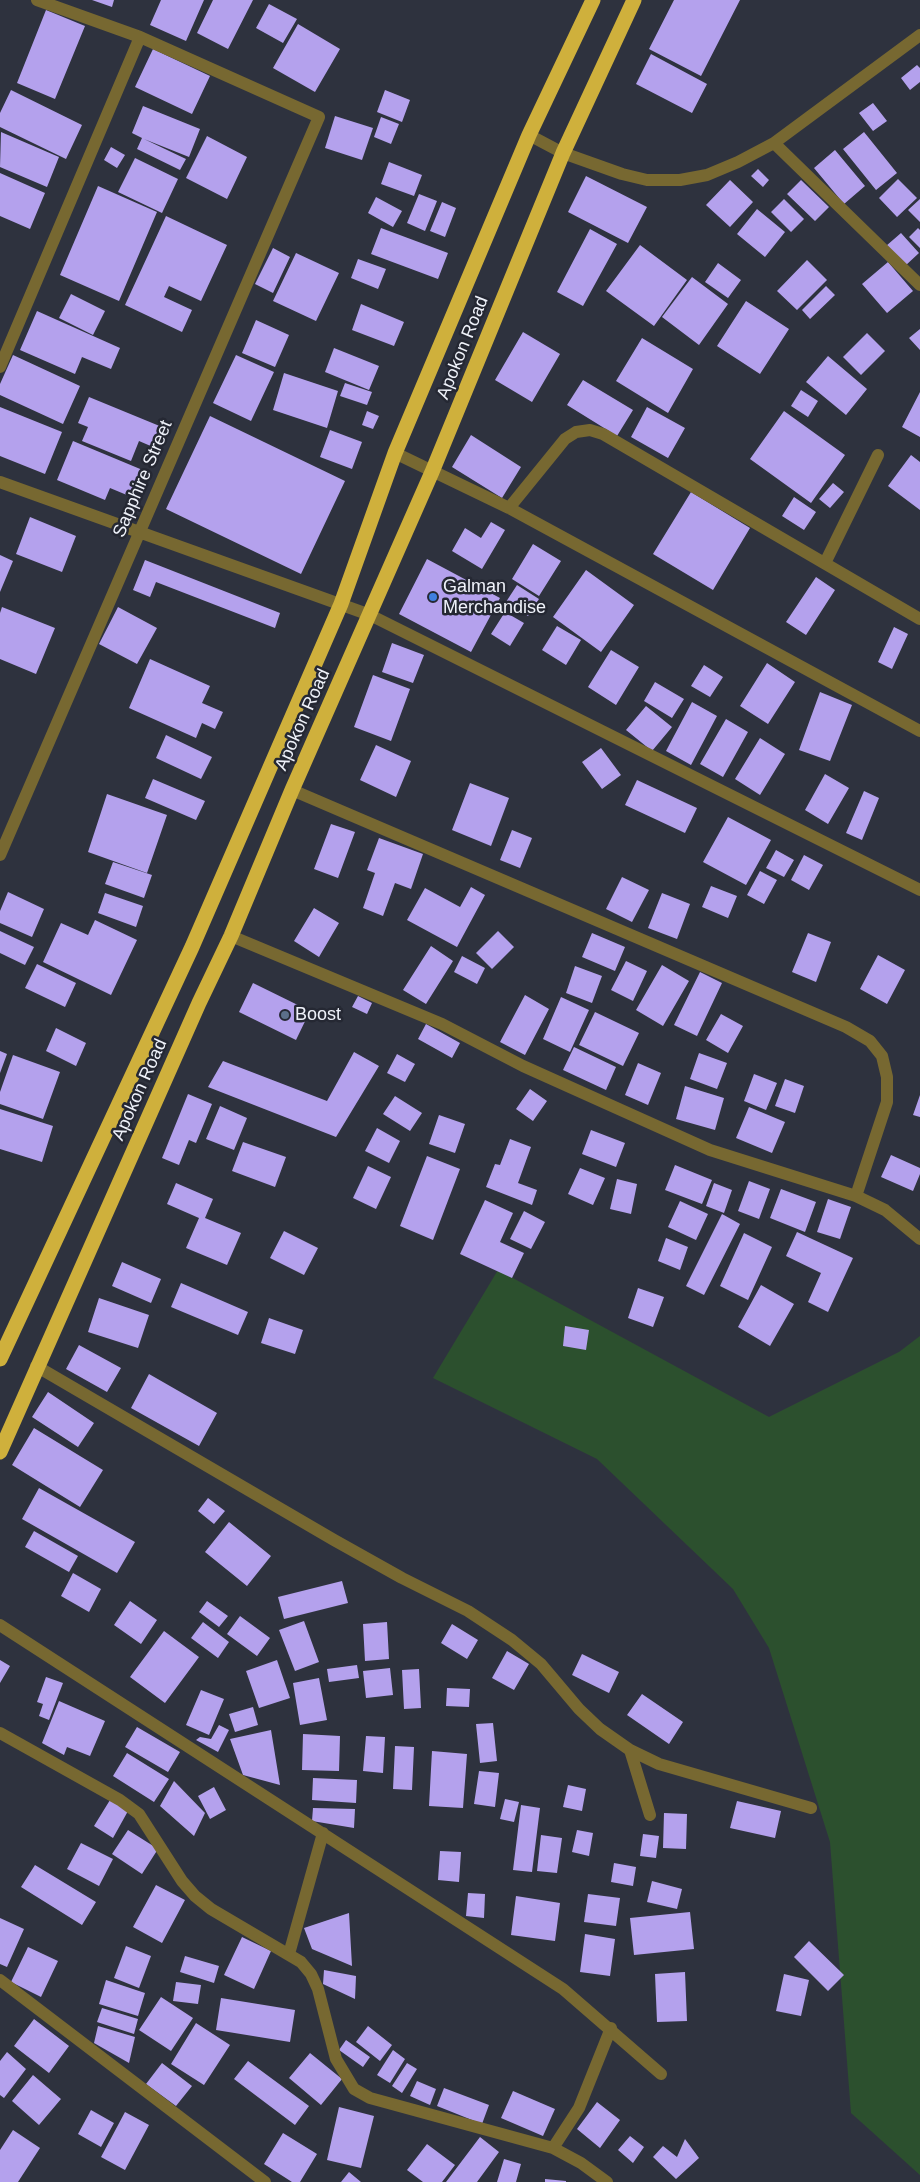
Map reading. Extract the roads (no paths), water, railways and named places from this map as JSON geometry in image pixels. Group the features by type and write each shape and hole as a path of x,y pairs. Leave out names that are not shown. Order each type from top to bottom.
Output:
{"highway":[{"name":"Apokon Road","path":"0,1359 192,947 341,604 395,453 529,135 593,0"},
{"name":"Apokon Road","path":"0,1452 36,1366 231,936 292,790 432,472 563,153 634,0"}],"street":[{"path":"0,367 140,37 37,0"},
{"path":"529,135 563,153 622,174 647,180 680,180 707,175 738,162 774,143 920,36"},
{"name":"Sapphire Street","path":"0,855 319,117 140,37"},
{"path":"774,143 920,285"},
{"path":"509,508 565,439 576,432 590,430 603,434 920,619"},
{"path":"395,453 509,508 920,731"},
{"path":"825,563 878,455"},
{"path":"0,482 370,615 920,890"},
{"path":"292,790 846,1027 870,1041 882,1056 887,1077 887,1102 856,1196"},
{"path":"231,936 442,1024 523,1066 710,1150 856,1196 885,1210 920,1238"},
{"path":"36,1366 334,1540 402,1578 468,1611 490,1625 542,1664 579,1710 600,1729 630,1750 659,1764 811,1808"},
{"path":"0,1625 563,1990 610,2028 661,2074"},
{"path":"0,1734 120,1800 139,1814 151,1829 182,1881 195,1896 211,1909 301,1962 311,1974 318,1989 336,2059 354,2089 370,2098 553,2148 581,2163 607,2182"},
{"path":"630,1750 650,1815"},
{"path":"289,1954 323,1833"},
{"path":"0,1980 266,2182"},
{"path":"553,2148 579,2108 610,2028"}],"place":[{"name":"Galman Merchandise","path":"433,597"},
{"name":"Boost","path":"285,1015"}]}
